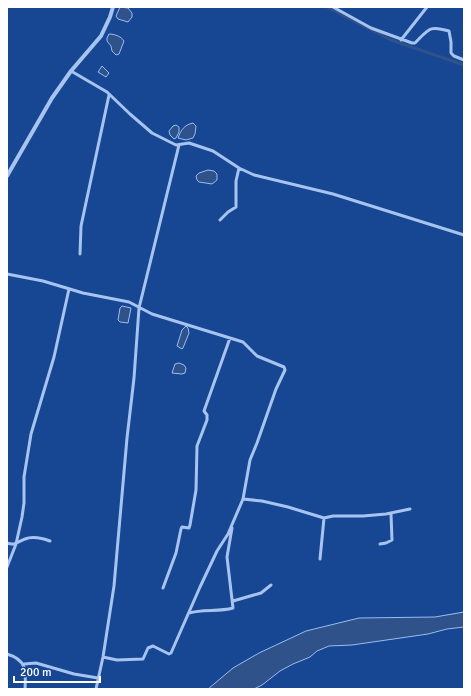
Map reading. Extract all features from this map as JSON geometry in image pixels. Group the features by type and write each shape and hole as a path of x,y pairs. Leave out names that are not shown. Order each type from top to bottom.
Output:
{"street":[{"path":"7,176 52,98 71,71 101,36 113,7"},
{"path":"333,7 371,28 401,40 415,43 429,29 437,27 449,31 451,53 454,56 464,60"},
{"path":"401,40 427,7"},
{"path":"71,71 107,92 152,133 168,142 176,145 189,143 213,151 239,168 254,175 332,194 464,234"},
{"path":"80,254 81,226 109,95"},
{"path":"96,689 104,657 118,551 119,517 134,378 139,308 179,145"},
{"path":"220,220 236,207 236,181 239,168"},
{"path":"7,274 43,280 69,289 129,302 152,314 243,342 249,347 253,354 284,367 285,370 276,389 250,460 243,499 234,522 212,562 170,654 153,646 148,648 143,659 117,660 104,657"},
{"path":"7,567 16,544 24,503 24,477 31,434 52,363 69,289"},
{"path":"164,588 176,553 181,529 182,527 189,528 190,525 196,490 197,446 207,420 207,415 204,412 230,338"},
{"path":"243,499 281,505 324,518 333,516 391,514 410,509"},
{"path":"380,544 392,540 391,514"},
{"path":"320,559 324,518"},
{"path":"189,612 197,610 232,608 234,606 227,557 234,522"},
{"path":"7,544 16,544 24,539 30,538 50,541"},
{"path":"233,601 261,593 271,585"},
{"path":"7,654 16,656 24,664 26,689"},
{"path":"24,664 36,663 74,674 98,678"}],"water":[{"path":"120,7 128,8 132,13 132,17 128,22 118,19 116,16"},
{"path":"109,34 113,34 124,41 119,54 116,55 112,51 111,46 107,41"},
{"path":"102,66 109,73 106,77 98,72"},
{"path":"193,123 196,126 193,138 186,140 178,138 183,128"},
{"path":"176,125 179,127 179,132 174,139 170,135 169,131"},
{"path":"208,170 214,171 217,174 217,180 212,184 199,182 196,176 199,173"},
{"path":"122,306 131,308 128,323 120,322 118,320 120,308"},
{"path":"186,326 189,333 182,349 177,346 182,330"},
{"path":"179,363 184,365 186,368 185,373 172,373 175,364"},
{"path":"464,612 464,627 352,645 329,646 280,671 262,685 254,689 208,689 233,668 259,653 306,631 359,618 435,617"}],"waterway":[{"path":"327,7 391,40 464,65"}]}
